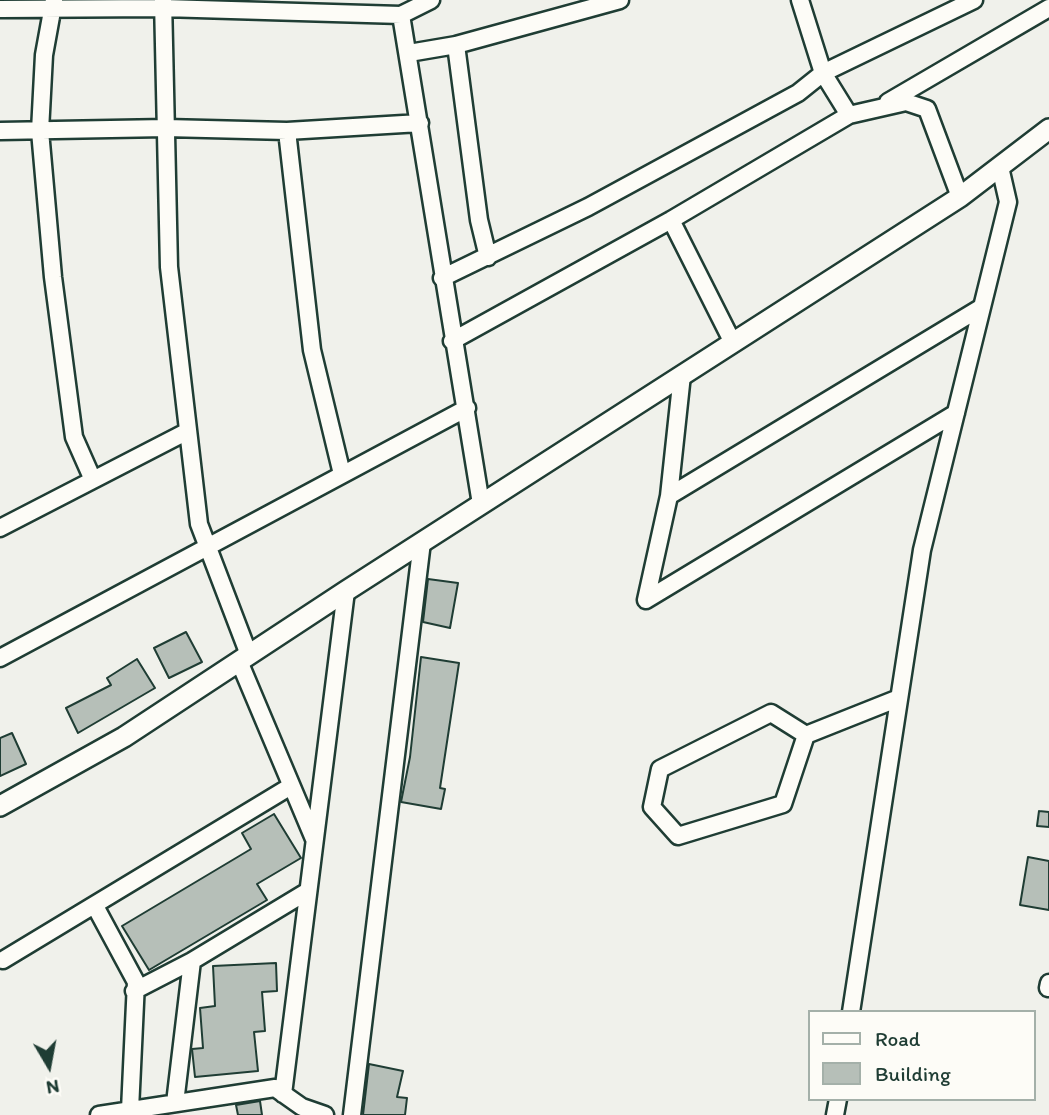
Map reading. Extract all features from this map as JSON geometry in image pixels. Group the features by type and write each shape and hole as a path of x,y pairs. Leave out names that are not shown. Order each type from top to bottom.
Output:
{"main road":[{"path":"0,806 124,737 346,591 960,197 1049,129"}],"street":[{"path":"0,9 54,5 163,4 401,15 431,0"},
{"path":"409,53 456,45 620,0"},
{"path":"800,0 824,72 849,115"},
{"path":"442,278 588,207 798,93 824,72 974,0"},
{"path":"163,4 169,267 199,524 244,658 314,841"},
{"path":"54,5 44,55 40,131 53,277 74,437 93,480"},
{"path":"877,109 1049,8"},
{"path":"401,15 420,122 452,341 467,408 481,504"},
{"path":"456,45 479,220 488,257"},
{"path":"452,341 671,220 849,115 906,102 927,109 960,197"},
{"path":"0,131 166,128 287,131 420,122"},
{"path":"287,131 312,350 342,474"},
{"path":"851,1010 922,550 1008,202 1000,167"},
{"path":"671,220 733,343"},
{"path":"669,496 982,307"},
{"path":"682,375 669,496 646,600 956,413"},
{"path":"0,658 467,408"},
{"path":"0,528 188,430"},
{"path":"352,1115 422,542"},
{"path":"283,1094 346,591"},
{"path":"806,735 900,698"},
{"path":"771,713 806,735 783,804 678,836 652,807 660,769 771,713"},
{"path":"3,961 291,786"},
{"path":"134,991 192,961 308,891"},
{"path":"95,906 136,982 130,1110"},
{"path":"175,1103 192,961"},
{"path":"99,1115 275,1088 302,1107 325,1115"}],"building":[{"path":"428,579 458,583 450,628 423,622"},
{"path":"186,632 202,662 169,678 154,648"},
{"path":"421,657 459,663 440,788 445,789 441,809 401,802 410,757"},
{"path":"137,659 155,688 78,733 66,708 111,685 107,678"},
{"path":"12,733 26,764 0,776 0,738"},
{"path":"1039,811 1049,812 1049,827 1037,826"},
{"path":"274,814 301,858 257,884 267,900 149,970 122,926 251,849 242,833"},
{"path":"1028,857 1049,861 1049,910 1020,905"},
{"path":"276,963 277,991 262,992 265,1031 254,1032 258,1071 195,1077 192,1049 203,1048 200,1008 215,1006 213,966"},
{"path":"369,1064 403,1071 397,1097 407,1098 405,1115 363,1115"},
{"path":"260,1101 262,1115 238,1115 236,1105"}]}
